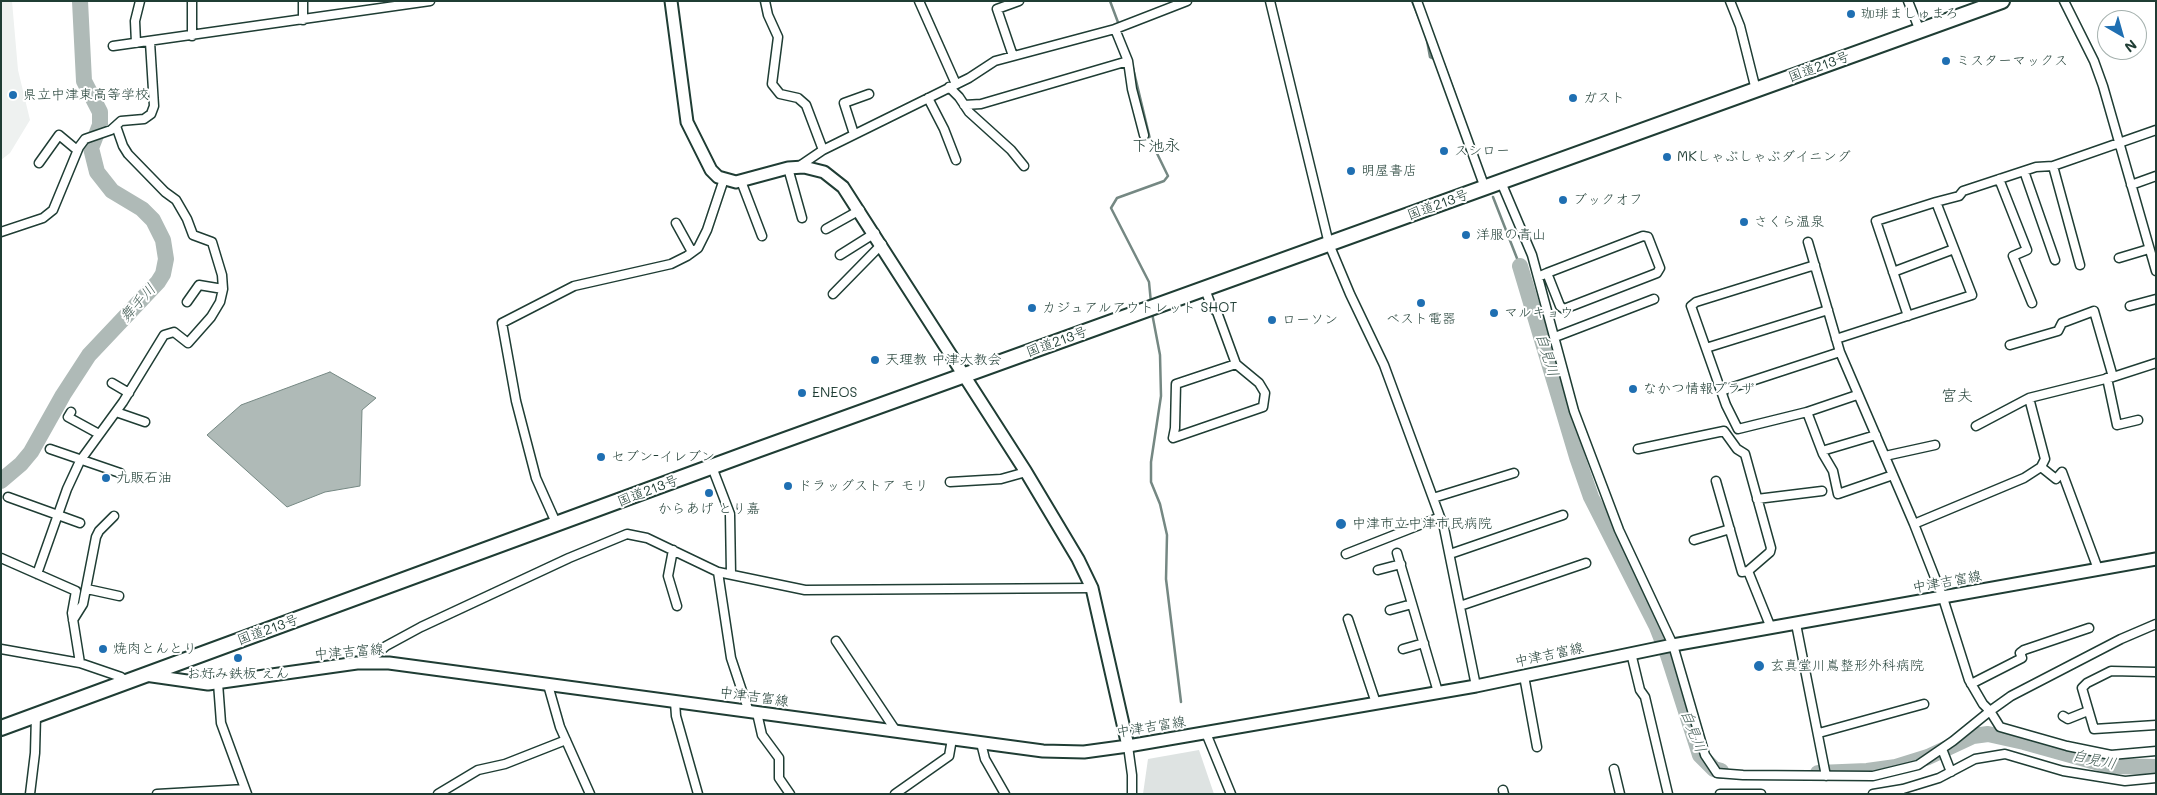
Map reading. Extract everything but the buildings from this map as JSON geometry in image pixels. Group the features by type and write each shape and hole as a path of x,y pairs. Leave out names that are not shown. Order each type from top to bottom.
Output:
{"highway":[{"name":"国道213号","path":"1,728 143,674 557,525 712,466 2002,1"}],"main road":[{"path":"671,1 687,122 712,170 724,179 741,181 793,168 810,168 830,176 849,193 1026,472 1078,559 1092,588 1128,746"},
{"name":"中津吉富線","path":"143,674 190,682 218,683 368,662 389,663 896,732 1066,752 1128,746 1476,686 1673,645 2156,559"}],"street":[{"path":"136,43 135,21 140,1"},
{"path":"192,1 192,36"},
{"path":"303,1 303,20"},
{"path":"113,46 430,1"},
{"path":"764,1 778,37 772,84 780,94 798,98 806,105 823,150"},
{"path":"919,1 952,86 969,112 1012,150 1024,166"},
{"path":"1013,56 997,9 1019,1"},
{"path":"802,218 793,168 823,150 952,86 995,61 1115,29 1187,1"},
{"path":"1270,1 1329,244 1350,294 1384,365 1440,517 1450,554 1476,686"},
{"path":"1417,1 1484,188"},
{"path":"1730,1 1740,26 1756,90"},
{"path":"1908,1 1920,31"},
{"path":"2064,1 2094,60 2120,143 2156,271"},
{"path":"1115,29 1128,61 1132,89 1144,136"},
{"path":"1,232 43,218 53,210 77,150 85,139 116,126 124,119 144,119 153,111 150,42"},
{"path":"964,104 980,104 1128,61"},
{"path":"854,134 844,103 870,94"},
{"path":"928,98 944,128 956,160"},
{"path":"36,574 57,515 81,459 116,412 164,335 174,332 188,343 211,317 220,302 223,289 222,275 212,242 193,236 187,219 176,200 165,192 128,154 116,126"},
{"path":"1908,316 1876,222 1959,196 1963,191 1999,179 2024,171 2053,166 2156,130"},
{"path":"39,163 59,135 77,150"},
{"path":"2053,166 2080,265"},
{"path":"2024,171 2055,260"},
{"path":"2131,185 2156,176"},
{"path":"557,525 536,478 516,401 502,323 574,286 671,264 692,252 698,248 707,230 724,179"},
{"path":"1999,179 2027,250 2013,256 2032,303"},
{"path":"741,181 762,236"},
{"path":"1501,182 1530,249 1574,411 1619,530 1673,645 1705,755 1716,773 1873,776 1918,765 1942,749 1990,711 2019,692 2121,639 2156,624"},
{"path":"1836,339 1972,295 1936,202"},
{"path":"826,229 860,210"},
{"path":"676,223 692,252"},
{"path":"840,255 875,233"},
{"path":"1538,277 1546,272 1644,236 1648,237 1660,268 1658,274 1564,308 1560,306 1546,272"},
{"path":"1808,242 1840,352 1857,396 1914,524 1943,598 1971,684 1983,704 2000,727 2067,746 2111,755 2156,751"},
{"path":"834,294 882,244"},
{"path":"1893,272 1954,249"},
{"path":"2119,258 2149,249"},
{"path":"1815,265 1696,302 1691,306 1721,391 1738,429 1807,412 1857,396"},
{"path":"187,302 199,284 223,289"},
{"path":"1205,289 1212,308 1217,312 1236,364 1259,383 1265,394 1263,407 1173,438 1176,421 1176,384 1236,364"},
{"path":"1554,337 1654,299"},
{"path":"2130,306 2156,299"},
{"path":"1706,348 1828,310"},
{"path":"2010,345 2058,331 2062,323 2094,312 2110,378 2117,425 2138,420"},
{"path":"1721,391 1840,352"},
{"path":"1976,426 2029,398 2110,378 2156,363"},
{"path":"112,383 128,393"},
{"path":"1914,524 2024,478 2041,467 2046,459 2029,398"},
{"path":"72,412 68,417 99,434"},
{"path":"116,412 145,422"},
{"path":"1807,412 1822,451 1833,471 1838,494 1893,475"},
{"path":"1638,449 1724,431 1736,449 1745,454 1771,548 1770,552 1748,571 1742,572 1716,481"},
{"path":"1822,451 1876,435"},
{"path":"1885,456 1935,444"},
{"path":"50,449 120,473"},
{"path":"712,466 730,514 731,574"},
{"path":"2041,467 2056,479 2062,472 2098,569"},
{"path":"950,482 1001,479 1026,472"},
{"path":"1433,498 1514,473"},
{"path":"1757,499 1822,490"},
{"path":"8,497 80,523"},
{"path":"1450,554 1562,515"},
{"path":"73,620 83,604 96,537 99,530 114,516"},
{"path":"1346,554 1440,517"},
{"path":"1694,540 1730,530"},
{"path":"368,662 386,646 421,626 622,536 639,535 718,572 813,590 1092,588"},
{"path":"673,550 668,576 677,606"},
{"path":"1398,552 1438,692"},
{"path":"1,558 76,591 73,620 80,663"},
{"path":"1460,606 1586,563"},
{"path":"1378,570 1401,564"},
{"path":"1748,571 1771,628"},
{"path":"718,572 731,658 762,735 779,758 779,778 790,794"},
{"path":"87,589 119,596"},
{"path":"1390,610 1412,604"},
{"path":"1348,619 1376,703"},
{"path":"1796,624 1826,776"},
{"path":"1971,684 2022,658 2020,653 2024,650 2089,628"},
{"path":"836,641 896,732"},
{"path":"1403,648 1424,643"},
{"path":"1,649 80,663 121,677 126,681"},
{"path":"1631,653 1640,690 1645,697 1668,794"},
{"path":"2156,672 2111,671 2087,683 2082,688 2094,729 2156,724"},
{"path":"1524,676 1537,748"},
{"path":"157,794 246,791 220,723 218,683"},
{"path":"548,685 566,740 590,794"},
{"path":"675,702 676,716 698,794"},
{"path":"1819,733 1924,704"},
{"path":"2062,716 2068,719 2088,711"},
{"path":"30,794 36,753 36,715"},
{"path":"1206,733 1231,794"},
{"path":"895,794 949,756 952,739"},
{"path":"438,794 484,768 505,764 566,740"},
{"path":"981,743 985,759 1005,794"},
{"path":"1128,746 1132,774 1132,794"},
{"path":"1942,749 1951,772"},
{"path":"1873,794 1903,789 1951,772 1976,759 2004,754 2063,771 2125,781 2156,778"},
{"path":"1614,769 1620,794"},
{"path":"1720,794 1761,794"}],"shaded area":[{"name":"県立中津東高等学校","path":"1,1 12,1 18,70 30,120 10,153 1,160"},
{"path":"330,372 376,398 362,410 360,486 325,492 287,507 207,435 241,405"},
{"path":"1199,750 1214,794 1143,794 1148,759"}],"waterway":[{"name":"舞手川","path":"1,481 21,464 31,452 63,395 89,355 158,282 163,274 166,259 163,240 153,220 142,209 112,191 97,172 91,148 100,125 100,112 84,81 80,1"},
{"path":"1110,1 1119,25"},
{"path":"1412,1 1421,23"},
{"path":"1426,35 1430,57 1437,60"},
{"path":"1444,64 1455,94"},
{"path":"1133,68 1150,139 1168,176 1164,181 1117,198 1111,208 1149,282 1151,303"},
{"path":"1493,197 1520,266"},
{"name":"自見川","path":"1520,266 1577,457 1591,497 1657,627 1668,655 1700,755 1714,769 1721,771"},
{"path":"1152,313 1160,355 1161,396 1151,462 1151,482 1160,504 1167,535 1166,579 1181,702"},
{"name":"自見川","path":"1818,773 1867,771 1896,767 1928,757 1973,736 1988,734 2110,766 2156,767"}],"place":[{"name":"珈琲ましゅまろ","path":"1851,14"},
{"name":"ミスターマックス","path":"1946,61"},
{"name":"県立中津東高等学校","path":"13,95"},
{"name":"ガスト","path":"1573,98"},
{"name":"スシロー","path":"1444,151"},
{"name":"MKしゃぶしゃぶダイニング","path":"1667,157"},
{"name":"明屋書店","path":"1351,171"},
{"name":"ブックオフ","path":"1563,200"},
{"name":"さくら温泉","path":"1744,222"},
{"name":"洋服の青山","path":"1466,235"},
{"name":"ベスト電器","path":"1421,303"},
{"name":"カジュアルアウトレット SHOT","path":"1032,308"},
{"name":"マルキョウ","path":"1494,313"},
{"name":"ローソン","path":"1272,320"},
{"name":"天理教 中津大教会","path":"875,360"},
{"name":"なかつ情報プラザ","path":"1633,389"},
{"name":"ENEOS","path":"802,393"},
{"name":"セブン-イレブン","path":"601,457"},
{"name":"九販石油","path":"106,478"},
{"name":"ドラッグストア モリ","path":"788,486"},
{"name":"からあげ とり嘉","path":"709,493"},
{"name":"中津市立中津市民病院","path":"1341,524"},
{"name":"焼肉とんとり","path":"103,649"},
{"name":"お好み鉄板 えん","path":"238,658"},
{"name":"玄真堂川嶌整形外科病院","path":"1759,666"}],"district":[{"name":"下池永","path":"1156,146"},
{"name":"宮夫","path":"1957,396"}]}
